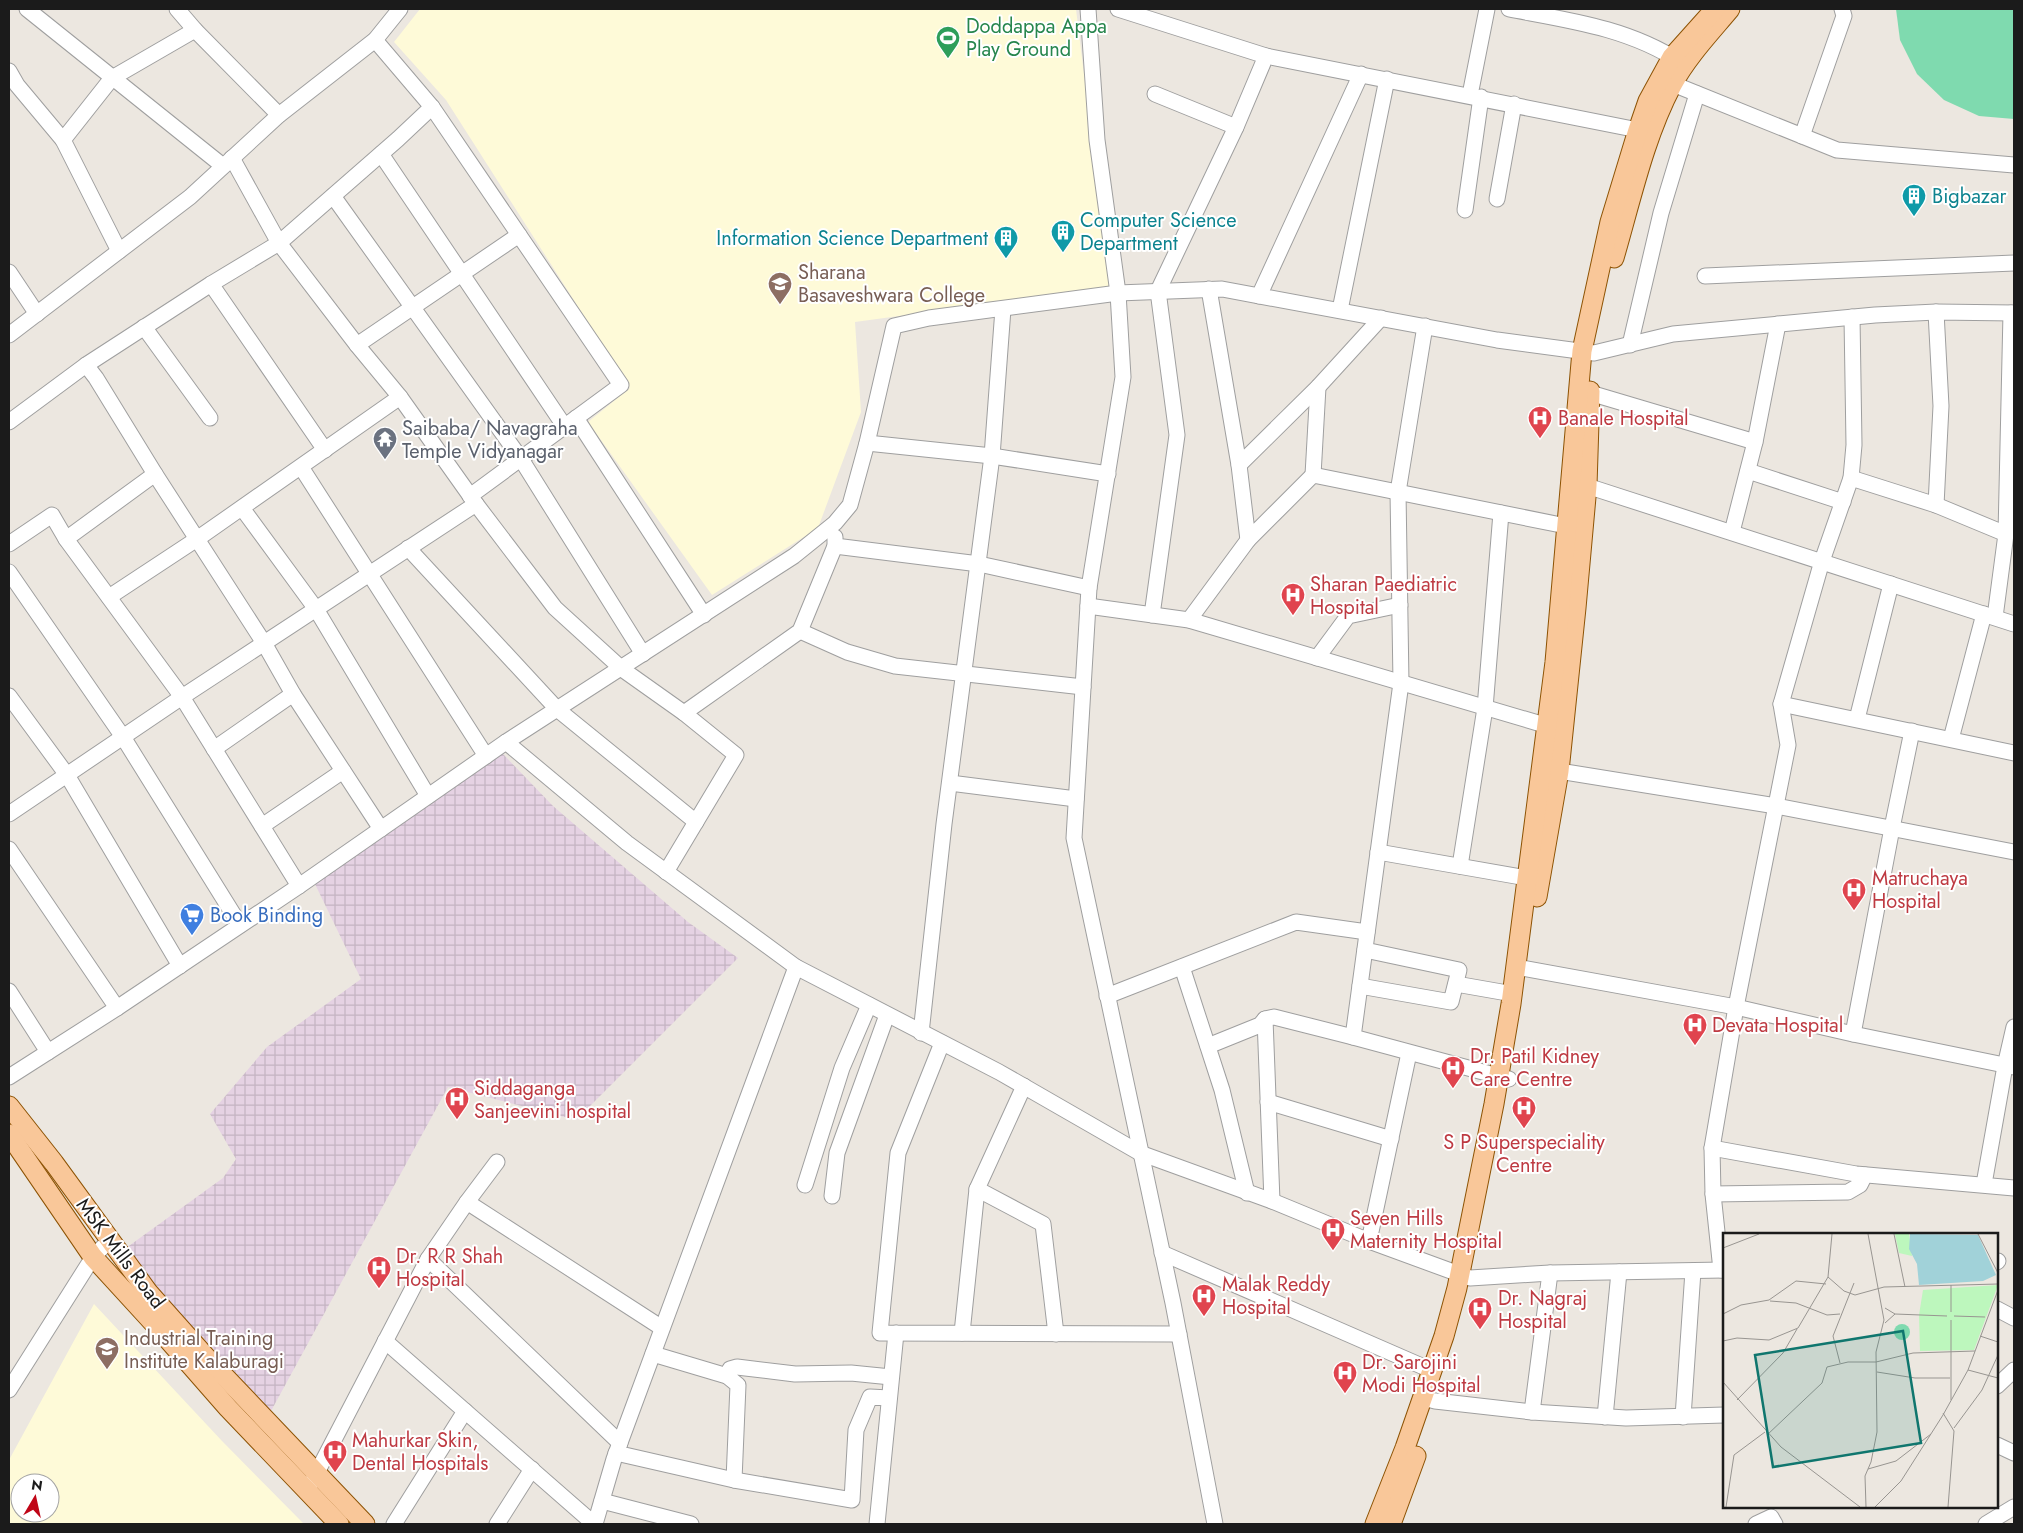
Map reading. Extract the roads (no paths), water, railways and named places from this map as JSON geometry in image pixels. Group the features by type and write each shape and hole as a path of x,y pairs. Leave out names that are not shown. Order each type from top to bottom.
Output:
{"main road":[{"path":"1504,1078 1512,994 1522,968 1527,878 1548,726 1566,526 1588,352 1610,222 1648,101 1679,62 1715,9"},
{"path":"1391,1524 1411,1450 1429,1399 1465,1276 1504,1078 1522,968 1559,771 1587,486 1590,393 1588,352 1646,148 1673,84 1679,62 1730,9"},
{"name":"MSK Mills Road","path":"9,1106 54,1163 148,1292 205,1356 365,1524"},
{"name":"MSK Mills Road","path":"9,1134 92,1257 158,1328 228,1408 339,1524"},
{"path":"1429,1399 1433,1371 1465,1276"},
{"path":"1375,1524 1411,1450"}],"street":[{"path":"28,9 112,78 228,162 278,243 356,345 400,397 473,500 556,608 622,669 684,713 736,754 666,872"},
{"path":"177,9 195,30 279,115"},
{"path":"9,336 190,197 279,115 375,40 400,9"},
{"path":"1088,9 1097,140 1118,293 1123,376 1089,588 1074,838 1179,1334 1215,1524"},
{"path":"1118,9 1266,56 1475,96 1638,130"},
{"path":"1465,210 1475,96 1487,9"},
{"path":"1508,9 1562,14 1644,42 1679,62"},
{"path":"1802,136 1844,16 1842,9"},
{"path":"63,140 112,78 195,30"},
{"path":"9,814 408,548 473,500 521,459 621,385 432,107 375,40"},
{"path":"1152,615 1177,435 1158,291 1236,127 1266,56"},
{"path":"9,71 13,87 63,140 119,251"},
{"path":"1259,296 1361,74"},
{"path":"1340,310 1387,79"},
{"path":"1673,84 1837,150 2014,165"},
{"path":"1154,94 1236,127"},
{"path":"1630,345 1661,213 1697,94"},
{"path":"1497,199 1514,104"},
{"path":"9,422 86,365 278,243 432,107"},
{"path":"381,154 462,275 571,422 704,615"},
{"path":"333,196 521,459 643,654"},
{"path":"356,345 414,308 519,235"},
{"path":"1705,276 2014,263"},
{"path":"9,272 37,314"},
{"path":"211,284 325,450"},
{"path":"1209,289 1238,465 1248,540"},
{"path":"9,1076 180,966 506,742 622,669 794,556 836,523 850,505 867,443 894,326 929,318 1118,293 1222,289 1497,340 1588,352 1630,345 1673,334 1852,317 1936,312 2013,313 2006,534 1990,616 1951,739"},
{"path":"921,1033 950,783 992,456 1003,308"},
{"path":"1936,312 1941,406 1936,505"},
{"path":"506,742 627,844 796,967 1024,1086 1140,1153 1272,1201 1368,1241 1465,1276 1723,1270 1713,1194 1712,1148 1736,1007 1788,745 1782,704 1822,561 1851,478 1854,445 1852,317"},
{"path":"1238,465 1318,387 1381,318"},
{"path":"1732,532 1755,442 1778,324"},
{"path":"1353,1037 1401,683 1398,492 1425,326"},
{"path":"144,327 210,418"},
{"path":"86,365 264,643 293,694 381,829"},
{"path":"1189,620 1248,540 1313,475 1318,387"},
{"path":"1590,393 1755,442"},
{"path":"109,597 197,539 400,397"},
{"path":"867,443 992,456 1108,474"},
{"path":"301,467 486,756"},
{"path":"1748,471 1843,502"},
{"path":"66,539 155,474"},
{"path":"1313,475 1566,526"},
{"path":"1851,478 1936,505 2006,534"},
{"path":"1587,486 2014,624"},
{"path":"242,508 316,609 428,796"},
{"path":"1460,866 1485,708 1501,513"},
{"path":"9,544 52,514 66,539 182,697 299,886"},
{"path":"684,713 800,631 835,546 836,523"},
{"path":"835,546 979,564 1089,588"},
{"path":"408,548 557,709 696,822"},
{"path":"9,572 123,737 240,925"},
{"path":"1857,719 1891,584"},
{"path":"1317,658 1348,616 1400,605"},
{"path":"1088,606 1189,620 1548,726"},
{"path":"800,631 847,652 895,666 1083,687"},
{"path":"214,749 293,694"},
{"path":"9,698 67,775 180,966"},
{"path":"1782,704 2014,753"},
{"path":"1853,1034 1912,731"},
{"path":"262,826 343,771"},
{"path":"1559,771 1776,806 2014,852"},
{"path":"950,783 1076,799"},
{"path":"9,849 117,1008"},
{"path":"1378,852 1527,878"},
{"path":"1107,996 1296,922 1367,932"},
{"path":"1360,986 1451,1002 1459,970 1365,950"},
{"path":"385,1341 595,1524 618,1448 796,967"},
{"path":"1182,967 1227,1108 1248,1193"},
{"path":"1522,968 1736,1007 1853,1034 2010,1066"},
{"path":"1456,984 1512,994"},
{"path":"9,991 48,1052"},
{"path":"805,1185 842,1068 869,1005"},
{"path":"832,1196 838,1153 887,1015"},
{"path":"1208,1046 1260,1025 1265,1019 1274,1018 1353,1037 1504,1078"},
{"path":"1265,1019 1272,1201"},
{"path":"1984,1184 2010,1066 2014,1027"},
{"path":"942,1043 898,1153 880,1333 1179,1334"},
{"path":"1368,1241 1409,1053"},
{"path":"962,1333 978,1190 1024,1086"},
{"path":"1268,1102 1391,1139"},
{"path":"1712,1148 1865,1175 2014,1188"},
{"path":"307,1491 428,1259 497,1162"},
{"path":"1713,1194 1848,1192 1860,1185 1865,1175"},
{"path":"978,1190 1043,1224 1056,1334"},
{"path":"467,1202 662,1328"},
{"path":"9,1390 92,1257 110,1240"},
{"path":"1162,1253 1433,1371"},
{"path":"428,1259 618,1448 734,1480 852,1500 856,1430 870,1397 889,1398"},
{"path":"1683,1417 1693,1271"},
{"path":"1605,1417 1619,1272"},
{"path":"1532,1412 1550,1274"},
{"path":"1998,1310 2014,1318"},
{"path":"877,1524 896,1333"},
{"path":"653,1354 728,1376 738,1385 734,1480"},
{"path":"728,1376 730,1369 737,1367 783,1374 851,1373 891,1377"},
{"path":"1998,1385 2014,1370"},
{"path":"1429,1399 1532,1412 1605,1417 1723,1415"},
{"path":"394,1524 465,1411"},
{"path":"1998,1445 2014,1453"},
{"path":"497,1524 532,1469"},
{"path":"602,1501 691,1524"},
{"path":"1986,1524 2014,1507"},
{"path":"1756,1524 1771,1517 1775,1524"}],"place":[{"name":"Doddappa Appa Play Ground","path":"948,59"},
{"name":"Bigbazar","path":"1914,217"},
{"name":"Computer Science Department","path":"1063,253"},
{"name":"Information Science Department","path":"1006,259"},
{"name":"Sharana Basaveshwara College","path":"780,305"},
{"name":"Banale Hospital","path":"1540,439"},
{"name":"Saibaba/ Navagraha Temple Vidyanagar","path":"385,460"},
{"name":"Sharan Paediatric Hospital","path":"1293,616"},
{"name":"Matruchaya Hospital","path":"1854,911"},
{"name":"Book Binding","path":"192,936"},
{"name":"Devata Hospital","path":"1695,1046"},
{"name":"Dr. Patil Kidney Care Centre","path":"1453,1089"},
{"name":"Siddaganga Sanjeevini hospital","path":"457,1120"},
{"name":"S P Superspeciality Centre","path":"1524,1129"},
{"name":"Seven Hills Maternity Hospital","path":"1333,1251"},
{"name":"Dr. R R Shah Hospital","path":"379,1289"},
{"name":"Malak Reddy Hospital","path":"1204,1317"},
{"name":"Dr. Nagraj Hospital","path":"1480,1330"},
{"name":"Industrial Training Institute Kalaburagi","path":"107,1370"},
{"name":"Dr. Sarojini Modi Hospital","path":"1345,1394"},
{"name":"Mahurkar Skin, Dental Hospitals","path":"335,1473"}]}
